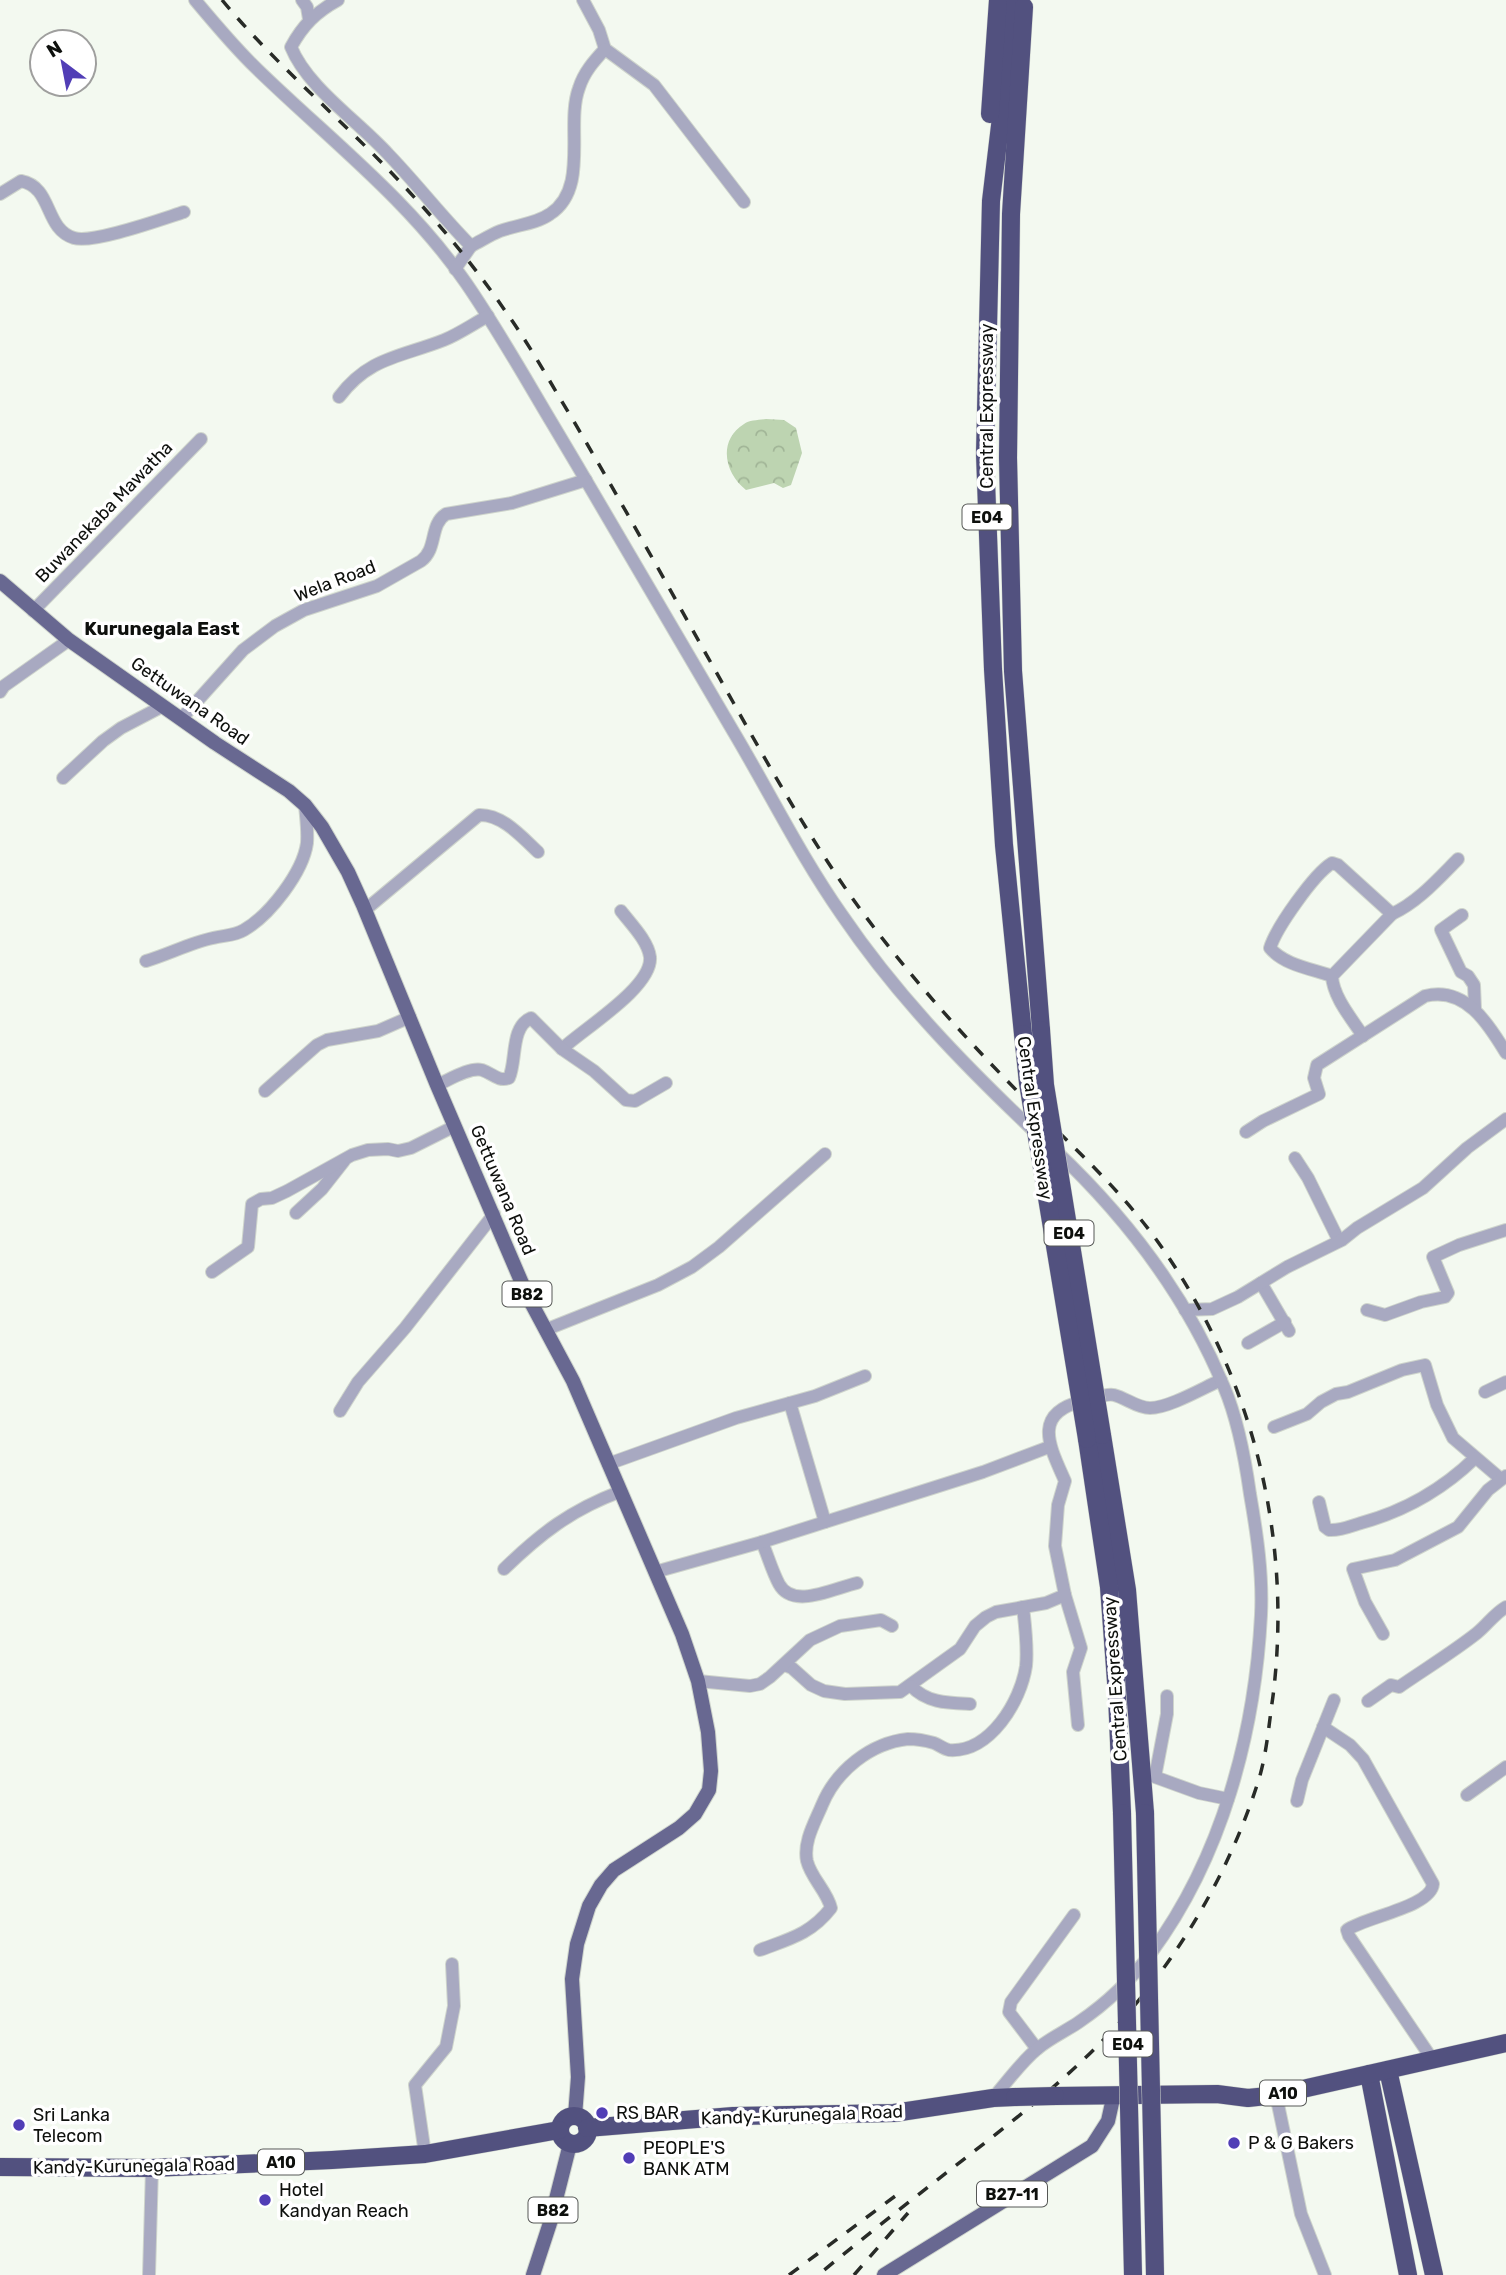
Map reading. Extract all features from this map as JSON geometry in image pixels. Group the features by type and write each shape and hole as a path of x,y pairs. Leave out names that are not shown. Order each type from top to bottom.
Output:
{"highway":[{"path":"991,201 985,178 998,0"},
{"name":"Central Expressway","path":"1015,0 991,201 985,454 1003,845 1028,1083 1094,1437 1128,1590 1145,1797 1155,2275"},
{"name":"Central Expressway","path":"1023,0 1024,22 1011,214 1008,458 1013,671 1045,1086 1094,1437 1118,1695 1133,2275"},
{"name":"A10","path":"1114,2094 1217,2094 1248,2098 1276,2095 1506,2043"},
{"path":"1388,2070 1434,2275"},
{"path":"1368,2074 1408,2275"},
{"name":"Kandy-Kurunegala Road","path":"581,2122 894,2113 993,2098 1114,2094"},
{"path":"565,2119 581,2122 587,2135 583,2141 565,2137 565,2119"},
{"name":"Kandy-Kurunegala Road","path":"0,2167 152,2168 425,2154 565,2137"}],"main road":[{"name":"Gettuwana Road","path":"0,581 69,640 289,791 305,805 334,845 365,910 527,1295 573,1381 682,1634 698,1681 711,1755 710,1782 706,1798 695,1814 680,1828 625,1862 607,1877 589,1906 577,1944 572,1979 581,2122"},
{"name":"B27-11","path":"884,2275 1091,2146 1108,2121 1114,2094"},
{"name":"B82","path":"533,2275 550,2223 565,2137"}],"street":[{"path":"195,0 255,68 371,172 456,269 488,316 586,480 794,841 843,916 888,978 935,1033 1107,1202 1163,1272 1221,1380 1241,1443 1249,1482 1258,1543 1261,1614 1247,1728 1228,1799 1196,1878 1171,1924 1150,1954 1129,1979 1098,2008 1037,2049 993,2098"},
{"path":"302,0 309,19"},
{"path":"338,0 309,19 291,47 304,73 363,128 471,246"},
{"path":"583,0 599,30 605,49 654,85 744,202"},
{"path":"456,269 471,246 499,232 550,215 562,204 573,175 576,135 573,112 578,88 590,65 605,49"},
{"path":"0,194 22,181 27,182 44,197 54,225 76,239 117,232 184,212"},
{"path":"339,397 350,382 383,359 448,339 488,316"},
{"name":"Buwanekaba Mawatha","path":"33,611 201,439"},
{"name":"Wela Road","path":"181,719 243,650 275,626 304,610 377,586 428,556 439,518 446,514 512,503 586,480"},
{"path":"0,692 4,686 69,640"},
{"path":"63,778 103,741 139,717 163,706"},
{"path":"146,961 215,937 230,936 246,929 262,916 278,899 302,861 307,843 305,805"},
{"path":"365,910 479,815 506,824 538,852"},
{"path":"1363,1037 1343,1005 1332,976 1392,914 1419,896 1458,859"},
{"path":"1332,976 1291,962 1270,948 1272,940 1318,875 1332,863 1338,865 1392,914"},
{"path":"562,1049 631,994 648,968 651,960 648,948 621,911"},
{"path":"1462,915 1441,930 1461,972 1468,976 1474,985 1475,1009"},
{"path":"1246,1132 1319,1094 1314,1078 1317,1065 1425,996 1439,993 1459,998 1475,1009 1506,1053"},
{"path":"265,1091 297,1061 327,1040 378,1031 410,1017"},
{"path":"437,1085 474,1070 482,1070 502,1079 509,1078 519,1032 522,1024 531,1018 562,1049 594,1071 626,1100 635,1101 666,1083"},
{"path":"1185,1310 1212,1309 1287,1266 1339,1241 1423,1188 1467,1147 1506,1119"},
{"path":"212,1272 248,1247 252,1204 287,1191 346,1158 368,1150 398,1151 411,1148 455,1126"},
{"path":"545,1330 658,1285 692,1267 719,1247 825,1154"},
{"path":"296,1213 322,1189 346,1158"},
{"path":"1295,1158 1308,1178 1339,1241"},
{"path":"340,1410 358,1382 405,1328 494,1214"},
{"path":"1367,1310 1385,1315 1421,1302 1445,1297 1448,1293 1433,1257 1459,1245 1506,1230"},
{"path":"1248,1343 1287,1327 1261,1283"},
{"path":"1274,1427 1307,1414 1336,1394 1348,1392 1402,1370 1425,1365 1437,1405 1453,1438 1475,1458 1504,1478 1476,1503 1467,1519 1458,1527 1395,1560 1353,1569 1365,1602 1383,1634"},
{"path":"608,1464 865,1376"},
{"path":"1079,1726 1073,1672 1081,1648 1065,1595 1055,1546 1058,1505 1065,1481 1049,1447 1049,1424 1059,1410 1067,1405 1112,1394 1150,1408 1171,1402 1221,1380"},
{"path":"1485,1392 1506,1382"},
{"path":"790,1403 825,1522"},
{"path":"655,1572 762,1542 984,1472 1049,1447"},
{"path":"1319,1502 1325,1527 1329,1531 1341,1529 1408,1507 1443,1485 1475,1458"},
{"path":"504,1569 533,1541 562,1519 595,1501 619,1492"},
{"path":"762,1542 778,1583 792,1596 806,1597 856,1583"},
{"path":"784,1665 793,1668 811,1685 824,1691 845,1694 900,1692 960,1649 980,1621 996,1612 1046,1602 1065,1595"},
{"path":"760,1950 818,1924 831,1909 829,1899 807,1862 807,1845 828,1791 843,1773 865,1754 909,1739 935,1744 948,1750 974,1745 991,1732 1008,1713 1026,1665 1023,1607"},
{"path":"1368,1701 1391,1685 1399,1687 1431,1666 1476,1634 1488,1624 1494,1614 1506,1607"},
{"path":"698,1681 750,1686 760,1684 810,1640 840,1626 881,1620 892,1626"},
{"path":"911,1686 921,1697 970,1704"},
{"path":"1167,1696 1167,1714 1156,1777 1199,1793 1228,1799"},
{"path":"1297,1801 1302,1780 1334,1700"},
{"path":"1323,1727 1350,1745 1363,1759 1433,1884 1428,1895 1400,1910 1356,1923 1347,1930 1432,2059"},
{"path":"1467,1795 1506,1766"},
{"path":"1037,2049 1009,2012 1011,2002 1074,1915"},
{"path":"425,2154 415,2085 446,2047 454,2006 452,1964"},
{"path":"1276,2095 1301,2214 1325,2275"},
{"path":"149,2275 152,2168"}],"green space":[{"path":"766,419 784,420 796,428 802,453 791,485 783,488 774,483 746,490 729,467 727,448 735,431 744,424"}],"railway":[{"path":"222,0 279,62 414,197 492,292 573,420 775,776 850,895 890,949 955,1025 1111,1185 1158,1242 1191,1293 1218,1346 1241,1401 1258,1458 1270,1517 1277,1576 1278,1636 1273,1696 1259,1779 1234,1845 1203,1908 1143,1995 1101,2043 1017,2118 818,2275"},
{"path":"789,2275 898,2194"},
{"path":"854,2275 908,2213"}],"place":[{"name":"RS BAR","path":"602,2113"},
{"name":"Sri Lanka Telecom","path":"19,2125"},
{"name":"P & G Bakers","path":"1234,2143"},
{"name":"PEOPLE'S BANK ATM","path":"629,2158"},
{"name":"Hotel Kandyan Reach","path":"265,2200"}],"district":[{"name":"Kurunegala East","path":"162,628"}]}
